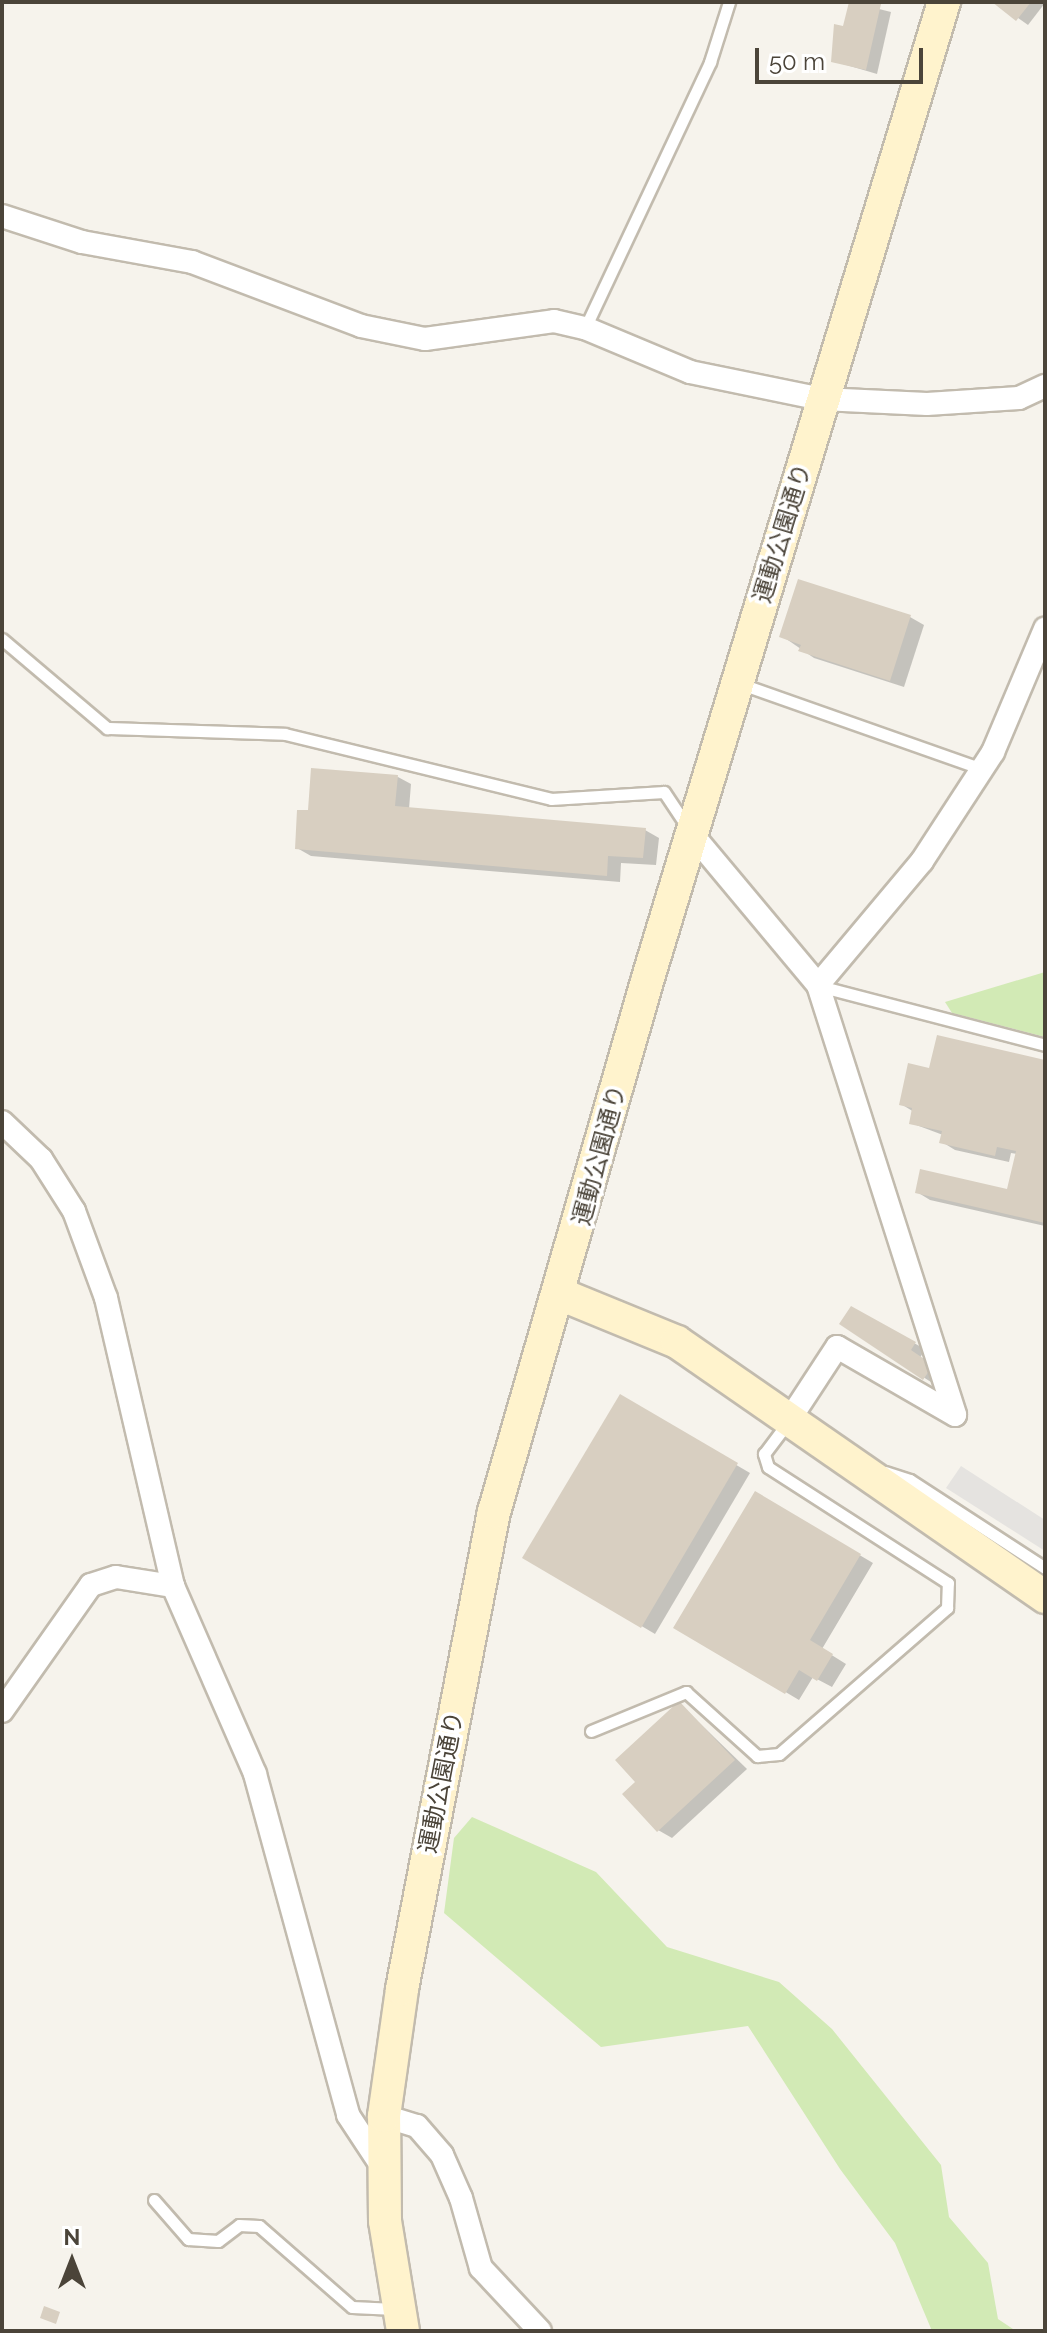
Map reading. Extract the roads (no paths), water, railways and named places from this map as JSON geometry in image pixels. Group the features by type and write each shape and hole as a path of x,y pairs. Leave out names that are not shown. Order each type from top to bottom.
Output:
{"street":[{"name":"運動公園通り","path":"401,2320 383,2168 384,2116 402,1989 472,1609 494,1512 560,1294 691,833 944,2"},
{"path":"2,216 82,242 192,262 361,326 425,339 554,321 585,328 690,372 822,399 927,404 1019,398 1045,386"},
{"path":"818,985 922,861 982,769 1045,629"},
{"path":"691,833 818,985 955,1415 837,1347 788,1422"},
{"path":"2,1122 41,1159 80,1225 106,1298 173,1586 255,1774 348,2115 383,2168"},
{"path":"560,1294 677,1342 788,1422 1045,1597"},
{"path":"2,1709 91,1585 116,1577 173,1586"},
{"path":"384,2116 417,2126 442,2155 461,2198 481,2268 540,2331"}],"lane":[{"path":"585,328 710,62 729,2"},
{"path":"2,639 107,728 285,734 551,799 664,792 691,833"},
{"path":"737,682 982,769"},
{"path":"818,985 1045,1045"},
{"path":"591,1731 686,1692 757,1756 779,1754 947,1608 948,1583 768,1467 764,1454 788,1422"},
{"path":"842,1459 910,1480 1045,1568"},
{"path":"154,2200 188,2239 218,2241 239,2225 259,2226 352,2307 401,2320"}]}
